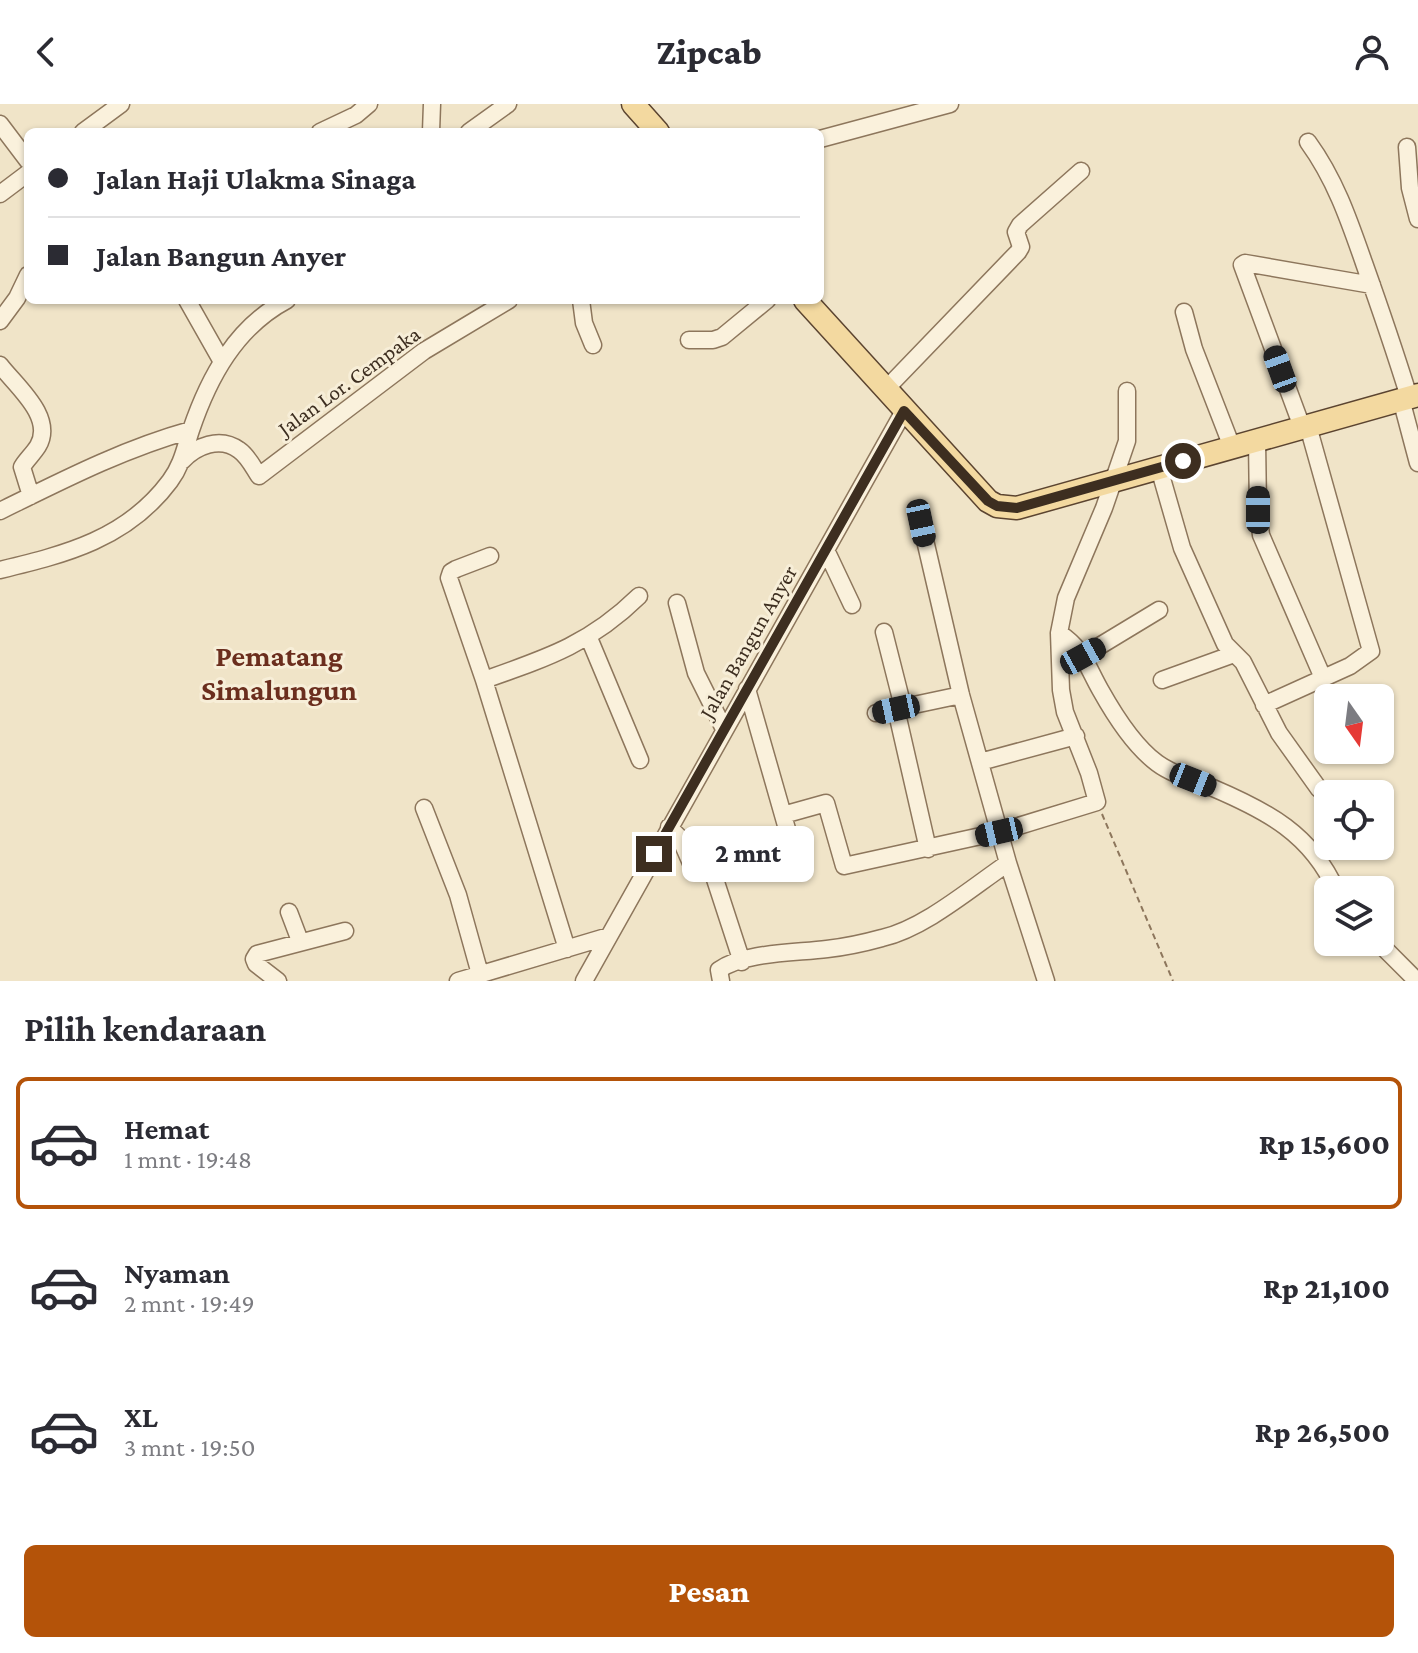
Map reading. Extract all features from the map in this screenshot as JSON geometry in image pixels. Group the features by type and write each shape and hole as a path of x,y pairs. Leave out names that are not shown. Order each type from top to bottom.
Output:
{"main road":[{"path":"633,104 654,128"},
{"path":"809,304 904,411 988,501 997,506 1017,508 1409,397"}],"street":[{"path":"88,128 121,104"},
{"path":"328,128 356,115 369,104"},
{"path":"431,128 432,104"},
{"path":"475,128 508,104"},
{"path":"824,138 950,104"},
{"path":"0,124 24,156"},
{"path":"1308,142 1332,179 1372,285 1409,397 1418,463"},
{"path":"1407,147 1410,188 1418,219"},
{"path":"885,390 1018,252 1021,247 1016,232 1020,225 1081,171"},
{"path":"0,194 24,176"},
{"path":"1264,705 1368,655 1371,647 1305,427 1242,265 1372,285"},
{"path":"0,321 24,283"},
{"path":"189,304 221,360"},
{"path":"0,570 55,557 84,546 132,519 155,499 181,463 191,430 221,360 247,329 281,304"},
{"name":"Jalan Lor. Cempaka","path":"181,463 192,450 203,445 227,445 239,450 259,476 424,351 502,304"},
{"path":"582,304 584,323 593,345"},
{"path":"689,340 722,337 762,304"},
{"path":"1184,312 1194,349 1232,447"},
{"path":"0,365 38,412 42,423 38,446 22,467 31,496"},
{"path":"783,815 826,803 844,866 999,832 1097,802 1065,712 1059,633 1066,598 1114,480 1128,433 1127,391"},
{"name":"Jalan Bangun Anyer","path":"584,981 904,411"},
{"path":"0,511 98,462 150,441 191,430"},
{"path":"1257,440 1261,535 1323,678"},
{"path":"1159,468 1194,579 1225,644 1243,662 1279,733 1314,782"},
{"path":"921,523 961,695 1008,863 1046,981"},
{"path":"826,550 852,605"},
{"path":"490,556 456,569 449,575 567,949"},
{"path":"484,680 589,638 639,596"},
{"path":"677,603 696,673 724,729"},
{"path":"1083,656 1159,610"},
{"path":"884,632 928,849"},
{"path":"1059,633 1071,641 1083,656 1103,695 1144,752 1171,771 1260,811 1292,832 1312,849 1330,876"},
{"path":"589,638 640,760"},
{"path":"1162,680 1234,654"},
{"path":"747,689 789,836"},
{"path":"876,713 961,695"},
{"path":"980,762 1076,736"},
{"path":"424,808 458,895 480,974"},
{"path":"669,827 680,838 694,870 712,870 742,962"},
{"path":"721,981 719,970 742,962 885,938 925,919 1008,863"},
{"path":"289,912 300,941"},
{"path":"278,981 256,964 254,957 300,941 345,931"},
{"path":"458,981 609,936"},
{"path":"1392,956 1417,981"}],"path":[{"path":"1097,802 1173,981"}],"district":[{"name":"Pematang Simalungun","path":"279,672"}],"route":[{"path":"654,854 904,411 988,501 1006,508 1017,508 1183,461"}]}
